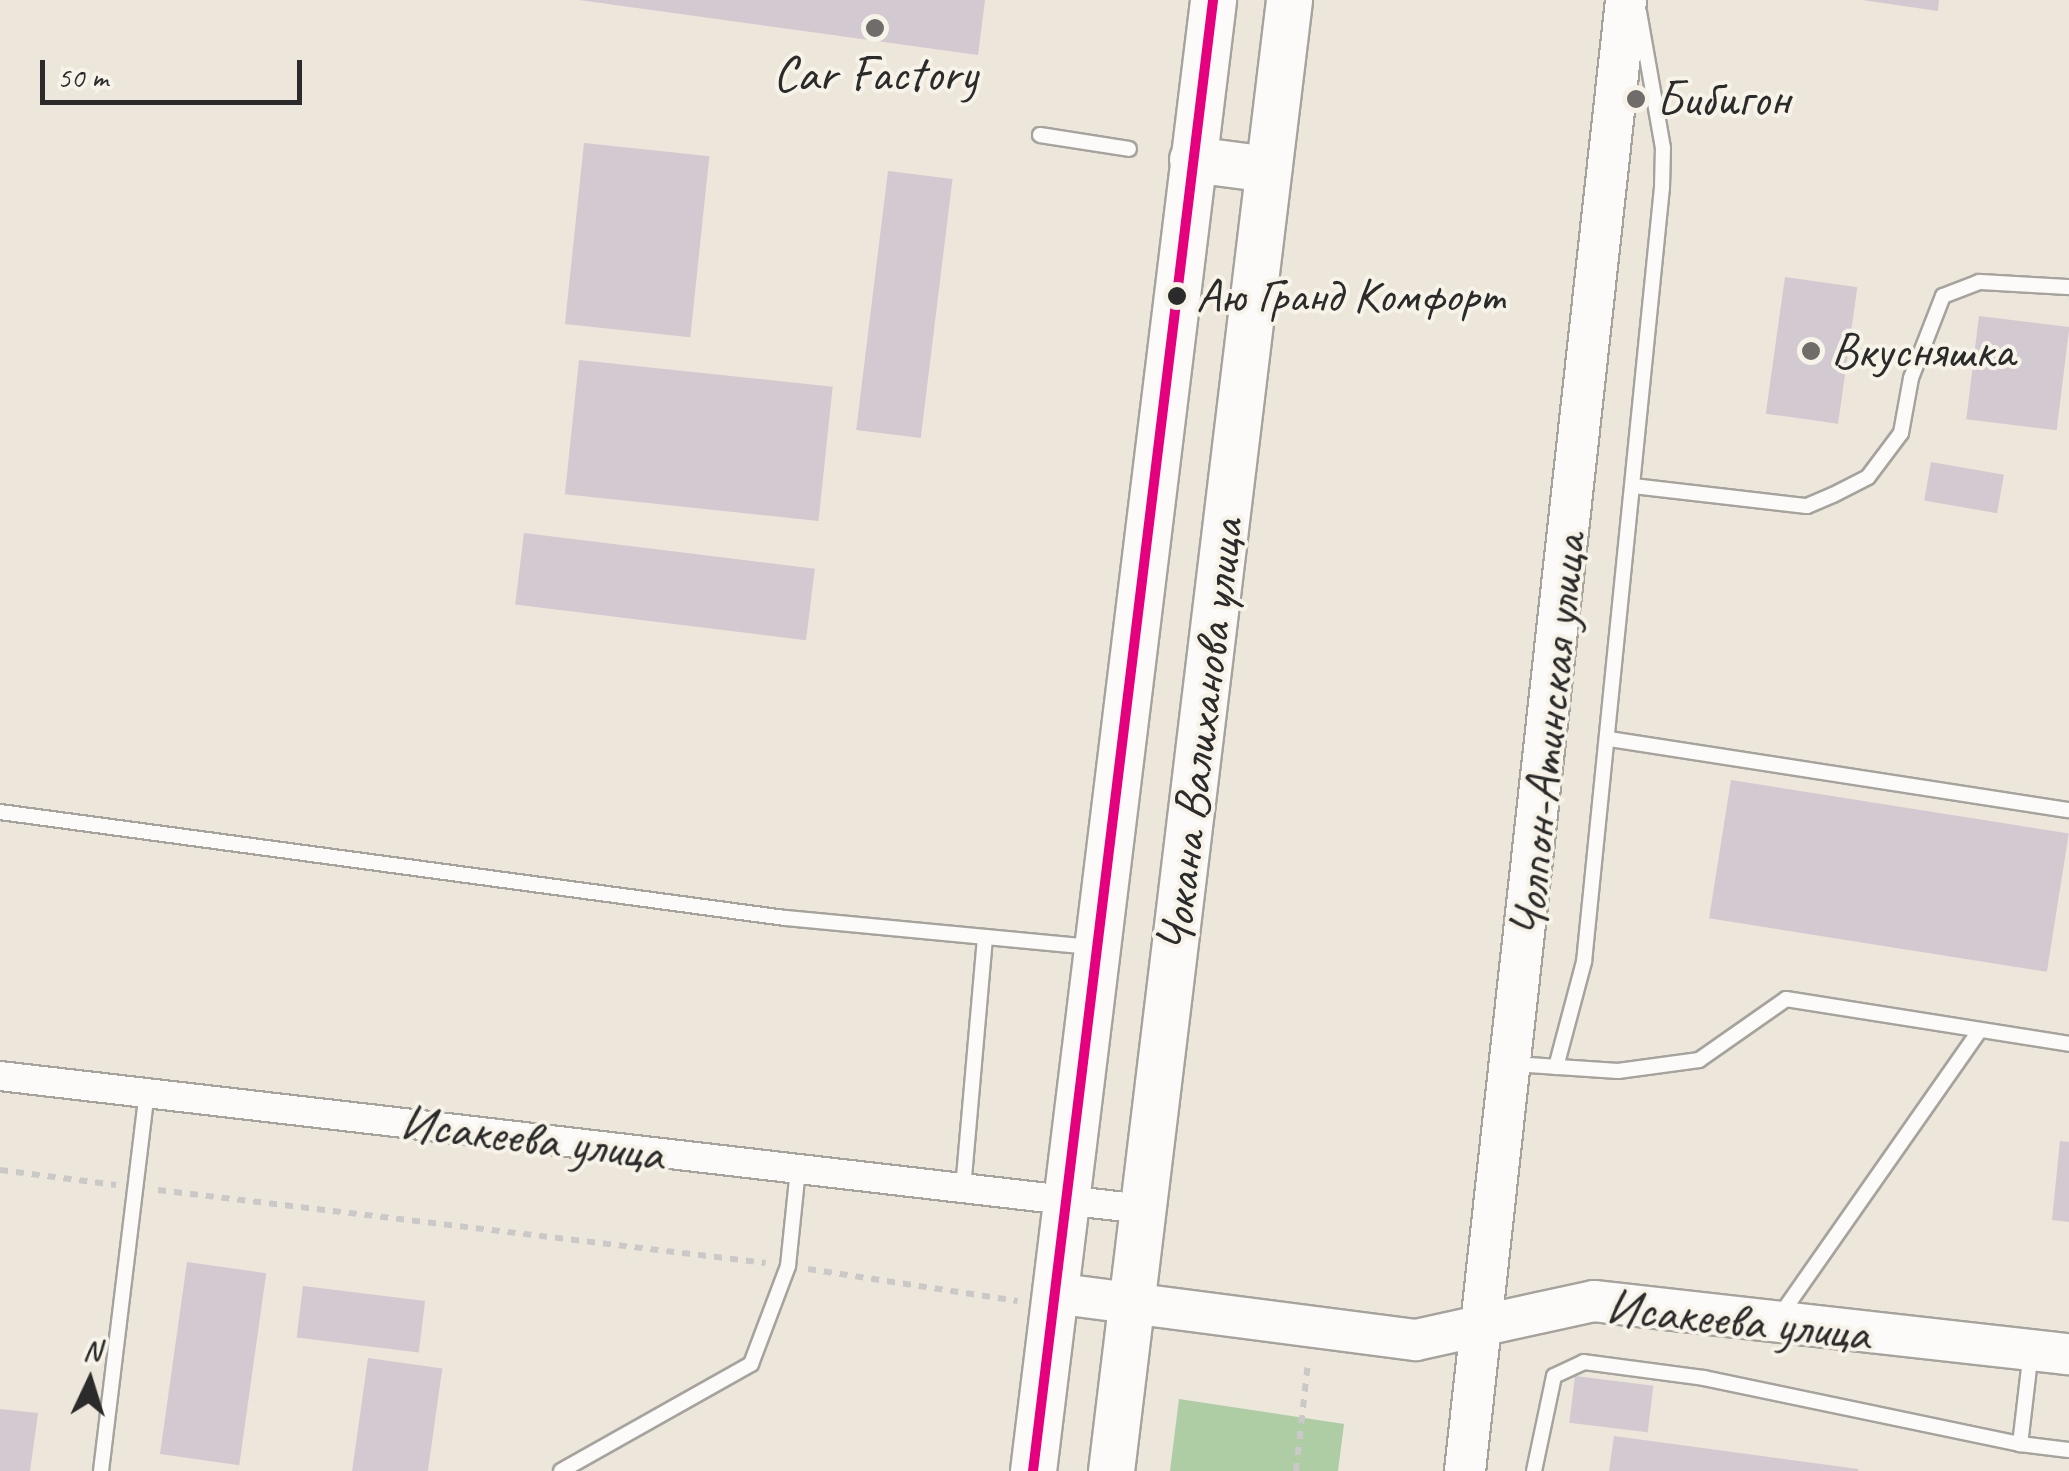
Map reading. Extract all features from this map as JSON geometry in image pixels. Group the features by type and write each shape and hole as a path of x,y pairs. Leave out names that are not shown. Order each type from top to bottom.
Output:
{"main road":[{"name":"Чокана Валиханова улица","path":"1033,1471 1212,0"},
{"name":"Чокана Валиханова улица","path":"1111,1471 1289,0"},
{"path":"1192,160 1268,170"}],"street":[{"name":"Чолпон-Атинская улица","path":"1465,1471 1485,1326 1626,0"},
{"name":"Исакеева улица","path":"0,1076 1142,1209"},
{"name":"Исакеева улица","path":"1052,1301 1131,1305 1416,1340 1594,1301 2050,1352"}],"lane":[{"path":"1556,1067 1584,962 1609,740 1663,161 1636,0"},
{"path":"1040,136 1129,149"},
{"path":"1634,486 1806,506 1833,494 1868,476 1901,434 1911,378 1942,296 1979,282 2069,287"},
{"path":"1609,740 2069,810"},
{"path":"0,812 747,913 1096,948"},
{"path":"963,1189 985,937"},
{"path":"1513,1064 1618,1071 1699,1060 1786,999 2069,1044"},
{"path":"1775,1322 1980,1031"},
{"path":"101,1471 148,1093"},
{"path":"560,1471 751,1364 788,1266 798,1169"},
{"path":"2020,1444 2050,1352"},
{"path":"1534,1471 1554,1376 1584,1362 1704,1378 2020,1444 2069,1450"}],"path":[{"path":"0,1170 1052,1301"},
{"path":"1296,1471 1312,1329"}],"green space":[{"path":"1179,1399 1344,1424 1338,1471 1170,1471"}],"building":[{"name":"Car Factory","path":"579,0 985,0 978,55"},
{"path":"1862,0 1939,0 1938,11"},
{"path":"584,143 709,156 690,337 565,324"},
{"path":"888,171 953,179 921,438 856,430"},
{"name":"Вкусняшка","path":"1785,277 1857,287 1838,424 1766,414"},
{"path":"1979,316 2069,327 2057,430 1966,419"},
{"path":"579,360 833,387 818,521 565,494"},
{"path":"1931,462 2004,475 1997,513 1924,500"},
{"path":"524,533 815,569 806,640 515,604"},
{"path":"1731,780 2069,834 2047,972 1709,918"},
{"path":"2060,1141 2069,1142 2069,1222 2052,1220"},
{"path":"187,1262 266,1273 239,1465 160,1454"},
{"path":"303,1286 425,1301 419,1353 297,1338"},
{"path":"368,1358 442,1368 428,1471 352,1471"},
{"path":"1575,1376 1653,1386 1648,1432 1569,1423"},
{"path":"0,1409 38,1413 30,1471 0,1471"},
{"path":"1614,1436 1858,1469 1858,1471 1609,1471"}],"transit line":[{"path":"1033,1471 1213,0"}],"place":[{"name":"Car Factory","path":"875,28"},
{"name":"Бибигон","path":"1636,99"},
{"name":"Аю Гранд Комфорт","path":"1177,296"},
{"name":"Вкусняшка","path":"1811,351"}]}
